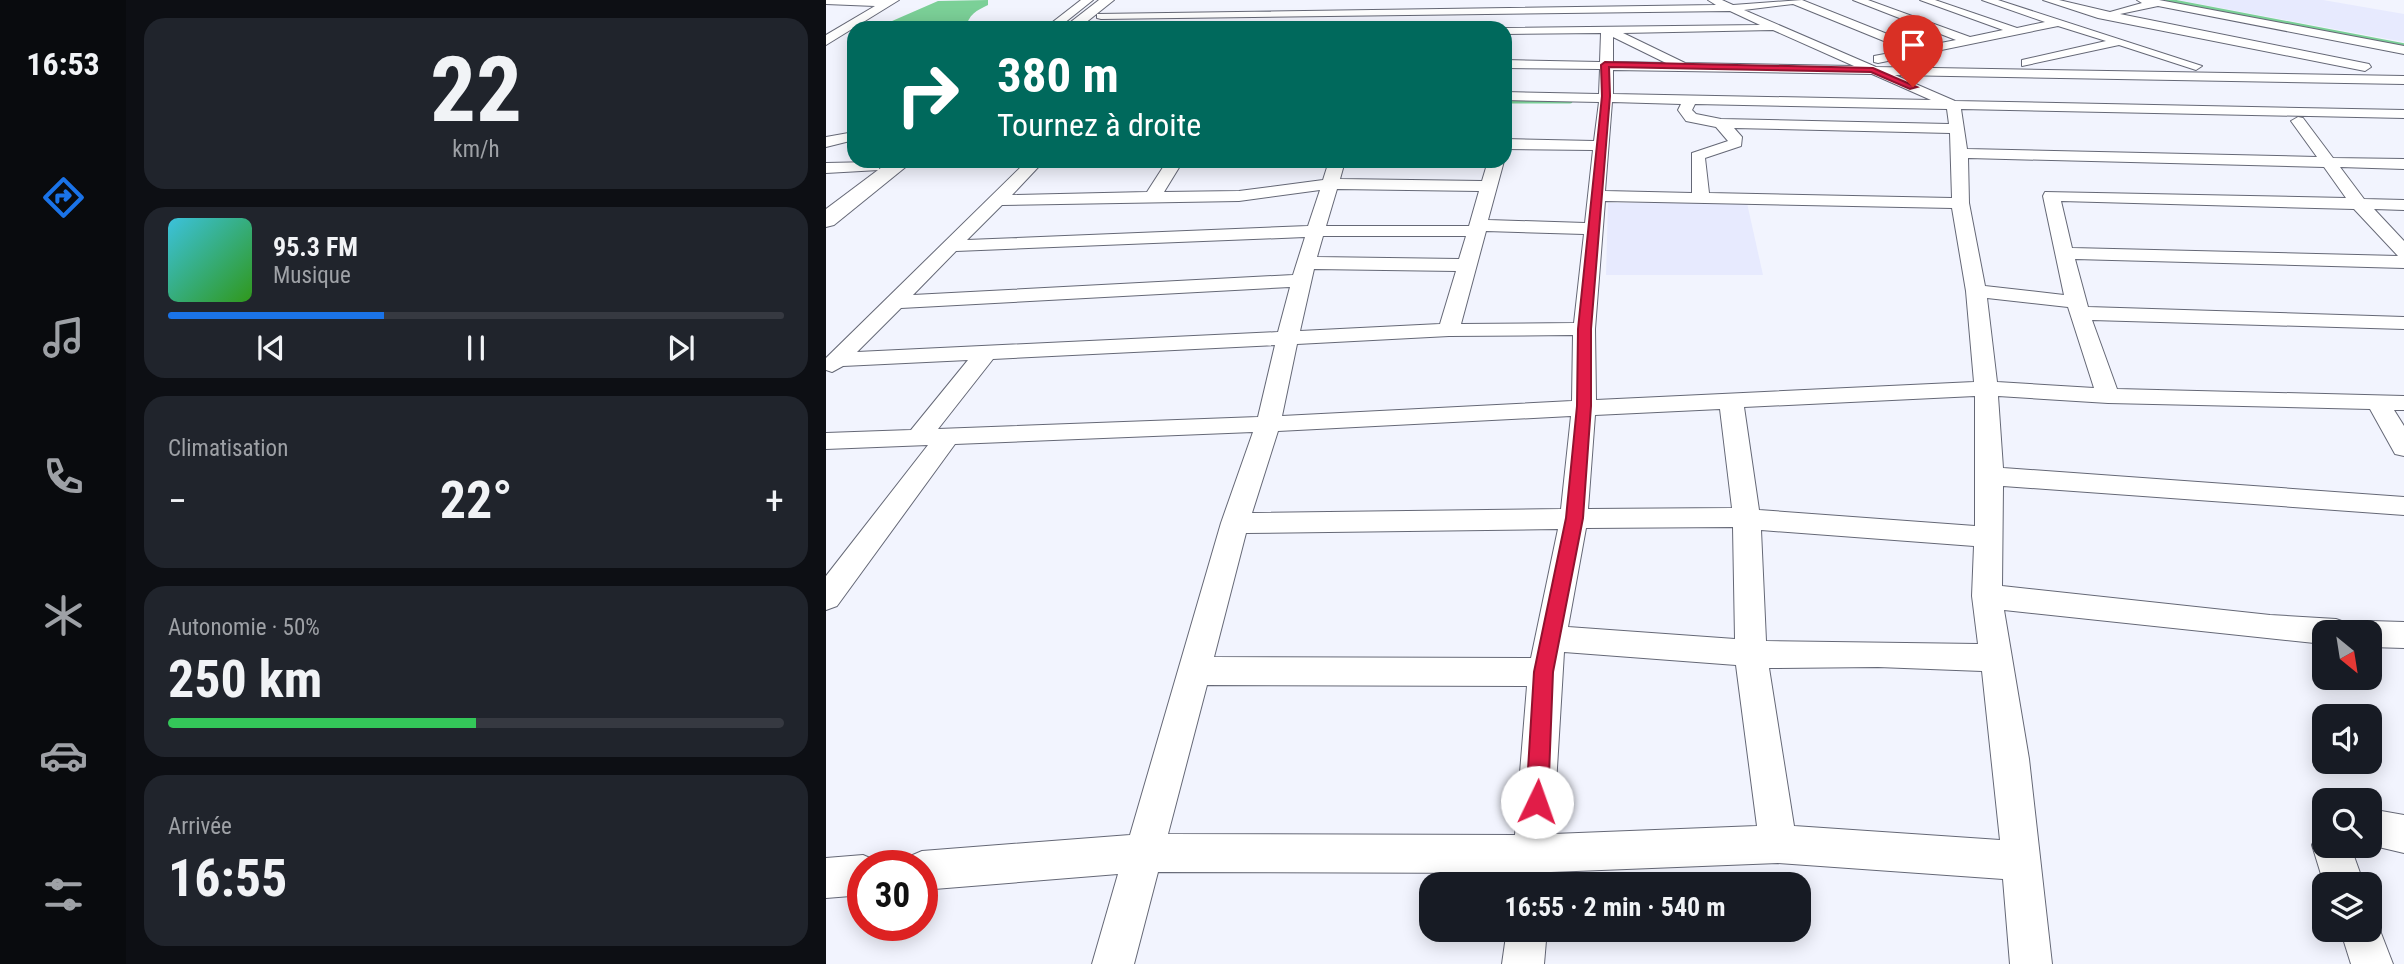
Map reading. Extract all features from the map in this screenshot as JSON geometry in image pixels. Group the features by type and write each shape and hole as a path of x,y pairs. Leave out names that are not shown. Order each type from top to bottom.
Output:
{"street":[{"path":"1060,21 1088,0"},
{"path":"1079,21 1107,0"},
{"path":"1094,21 1122,0"},
{"path":"1185,15 1198,0"},
{"path":"1267,21 1280,0"},
{"path":"1373,4 1440,12 1502,4 1574,0"},
{"path":"1713,0 1873,70 1956,125"},
{"path":"1101,16 1272,13 1373,4 1502,4 1612,10 1732,8 1795,0 1919,51"},
{"path":"1858,0 2076,72"},
{"path":"1925,0 2018,31"},
{"path":"1987,0 2226,75 2276,94 2359,204 2404,252"},
{"path":"2048,0 2100,15 2404,75"},
{"path":"2142,0 2179,3 2236,18 2404,50"},
{"path":"826,1 891,1"},
{"path":"854,21 891,1"},
{"path":"1857,63 2158,3"},
{"path":"1533,869 1544,672 1574,518 1584,406 1584,329 1592,229 1598,196 1599,146 1606,96 1605,65 1612,10"},
{"path":"1440,12 1440,21"},
{"path":"2204,35 2236,18"},
{"path":"826,23 847,24"},
{"path":"826,30 847,25"},
{"path":"826,41 847,25"},
{"path":"1512,60 1536,47 1610,30 1777,28"},
{"path":"1694,29 1716,40"},
{"path":"1610,30 1680,65"},
{"path":"2144,50 2286,51 2316,33"},
{"path":"1512,35 1536,47 1605,65 2404,80"},
{"path":"1997,71 2037,59 2119,41"},
{"path":"1749,56 1772,67"},
{"path":"1512,96 1691,98 2327,162 2404,164"},
{"path":"1691,98 1685,110 1691,118 1721,123 1956,125 2404,114"},
{"path":"2294,116 2404,124"},
{"path":"1701,198 1697,156 1735,143 1735,137 1721,123"},
{"path":"1956,125 1960,204 1976,291 1986,388 1990,477 1987,596 2011,759 2018,862 2031,964"},
{"path":"826,142 847,137"},
{"path":"1512,144 1599,146"},
{"path":"826,168 847,166"},
{"path":"826,203 871,168"},
{"path":"826,220 894,168"},
{"path":"831,365 1029,168"},
{"path":"1153,197 1171,168"},
{"path":"1113,964 1235,523 1268,424 1286,339 1335,168"},
{"path":"1449,330 1494,168"},
{"path":"997,200 1239,196 1331,184 1488,186"},
{"path":"1598,196 1960,204"},
{"path":"2108,396 2078,307 2051,196 2404,205"},
{"path":"951,246 1317,231 1592,229"},
{"path":"2064,253 2404,262"},
{"path":"895,302 1113,293 1304,271 1466,265"},
{"path":"1976,291 2078,307 2404,323"},
{"path":"831,365 985,354 1449,330 1584,329"},
{"path":"918,437 985,354"},
{"path":"826,441 1268,424 1584,406 1986,388 2108,396 2404,403"},
{"path":"1731,400 1747,518 1751,654 1778,845"},
{"path":"2378,402 2404,448"},
{"path":"826,598 948,436"},
{"path":"1990,477 2404,506"},
{"path":"1235,523 1747,518 1988,537"},
{"path":"1987,596 2312,631"},
{"path":"2382,634 2404,635"},
{"path":"1550,638 1751,654 1994,657"},
{"path":"1195,671 1544,672"},
{"path":"2382,829 2404,834"},
{"path":"938,870 1144,853 1533,869 1778,845 2018,862"},
{"path":"826,878 847,876"},
{"path":"1523,964 1526,942"},
{"path":"2364,942 2372,964"}],"shaded area":[{"path":"988,0 988,5 977,11 968,21 892,21 938,1"},
{"path":"2178,0 2323,0 2404,14 2404,42"},
{"path":"1608,203 1747,203 1763,275 1606,275"}],"waterway":[{"path":"2167,0 2404,45"},
{"path":"1512,101 1570,101"}],"route":[{"path":"1537,802 1544,672 1574,518 1584,406 1584,329 1592,229 1598,196 1599,146 1606,96 1605,65 1873,70 1913,87"}]}
